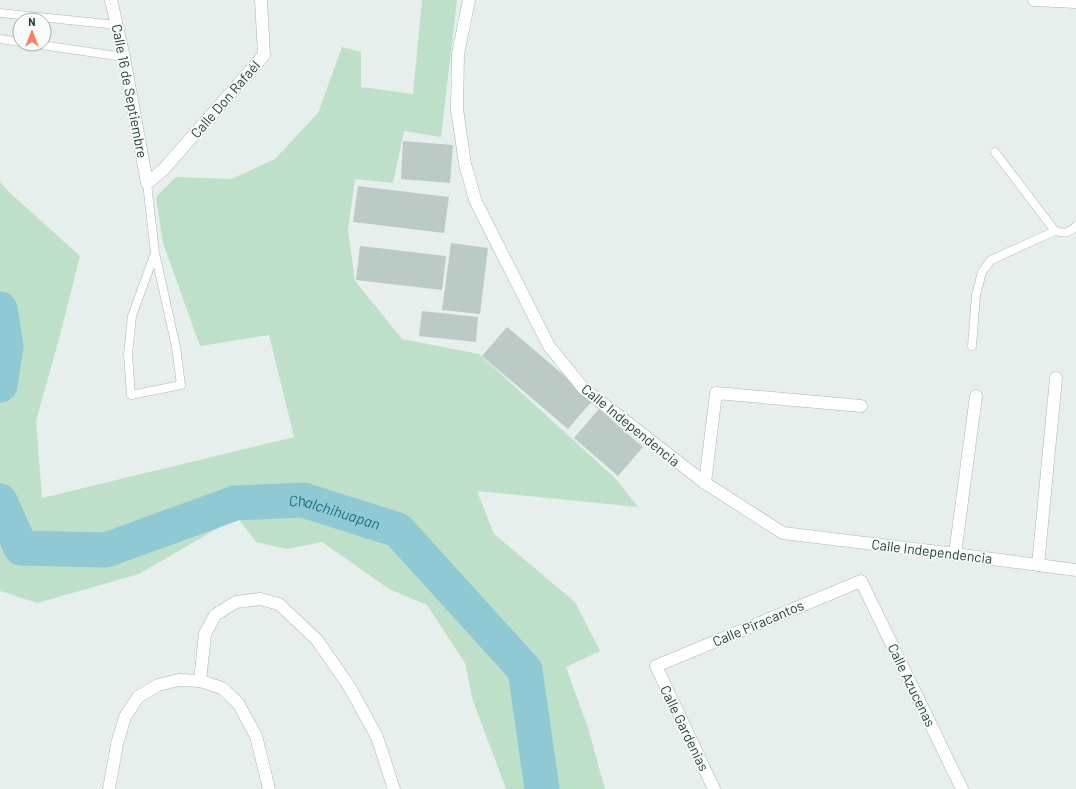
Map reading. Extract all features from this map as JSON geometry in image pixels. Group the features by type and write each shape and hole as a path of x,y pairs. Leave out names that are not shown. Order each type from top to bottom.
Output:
{"street":[{"name":"Calle 16 de Septiembre","path":"111,0 124,57 147,183"},
{"name":"Calle Don Rafaél","path":"147,183 162,170 264,55 261,0"},
{"name":"Calle Independencia","path":"469,0 458,54 457,109 465,164 476,202 549,346 583,388 705,483 783,533 1076,570"},
{"path":"1034,0 1076,2"},
{"path":"1038,565 1056,378"},
{"path":"705,483 716,393 861,406"},
{"path":"955,554 976,396"},
{"name":"Calle Piracantos","path":"656,666 861,581"},
{"name":"Calle Azucenas","path":"861,581 962,789"},
{"path":"200,681 206,634 215,615 236,602 260,599 279,604 317,640 349,686 377,737 394,789"},
{"name":"Calle Gardenias","path":"656,666 714,789"},
{"path":"109,789 117,744 123,724 138,697 158,685 179,680 200,681 222,688 238,703 256,736 269,789"}],"lane":[{"path":"0,13 117,25"},
{"path":"0,39 12,41"},
{"path":"52,47 124,57"},
{"path":"996,152 1055,231 1063,234 1072,230 1076,226"},
{"path":"147,183 155,253 176,347 181,385 131,395 128,354 132,316 155,253"},
{"path":"972,346 976,295 982,272 990,260 1055,231"}],"green space":[{"path":"422,0 457,0 441,137 404,131 393,183 355,179 348,230 355,281 402,339 479,354 615,478 638,507 477,491 494,534 575,602 600,651 566,667 588,728 605,789 506,789 473,701 465,663 427,605 389,589 322,542 287,549 256,542 237,517 139,574 37,603 0,591 0,182 10,193 80,256 36,421 42,498 294,437 269,335 200,346 163,243 156,197 176,177 231,179 275,159 318,113 342,47 361,52 361,87 413,94"}],"building":[{"path":"403,141 453,145 450,183 401,179"},
{"path":"358,186 449,197 444,233 353,222"},
{"path":"451,243 488,248 480,314 442,310"},
{"path":"360,246 446,256 442,290 356,280"},
{"path":"422,311 478,317 476,342 419,336"},
{"path":"507,327 593,400 568,429 482,356"},
{"path":"599,409 643,447 618,476 574,438"}],"waterway":[{"name":"Chalchihuapan","path":"0,309 6,346 0,385"},
{"name":"Chalchihuapan","path":"0,501 21,548 106,550 235,503 303,500 398,530 525,670 542,789"}]}
